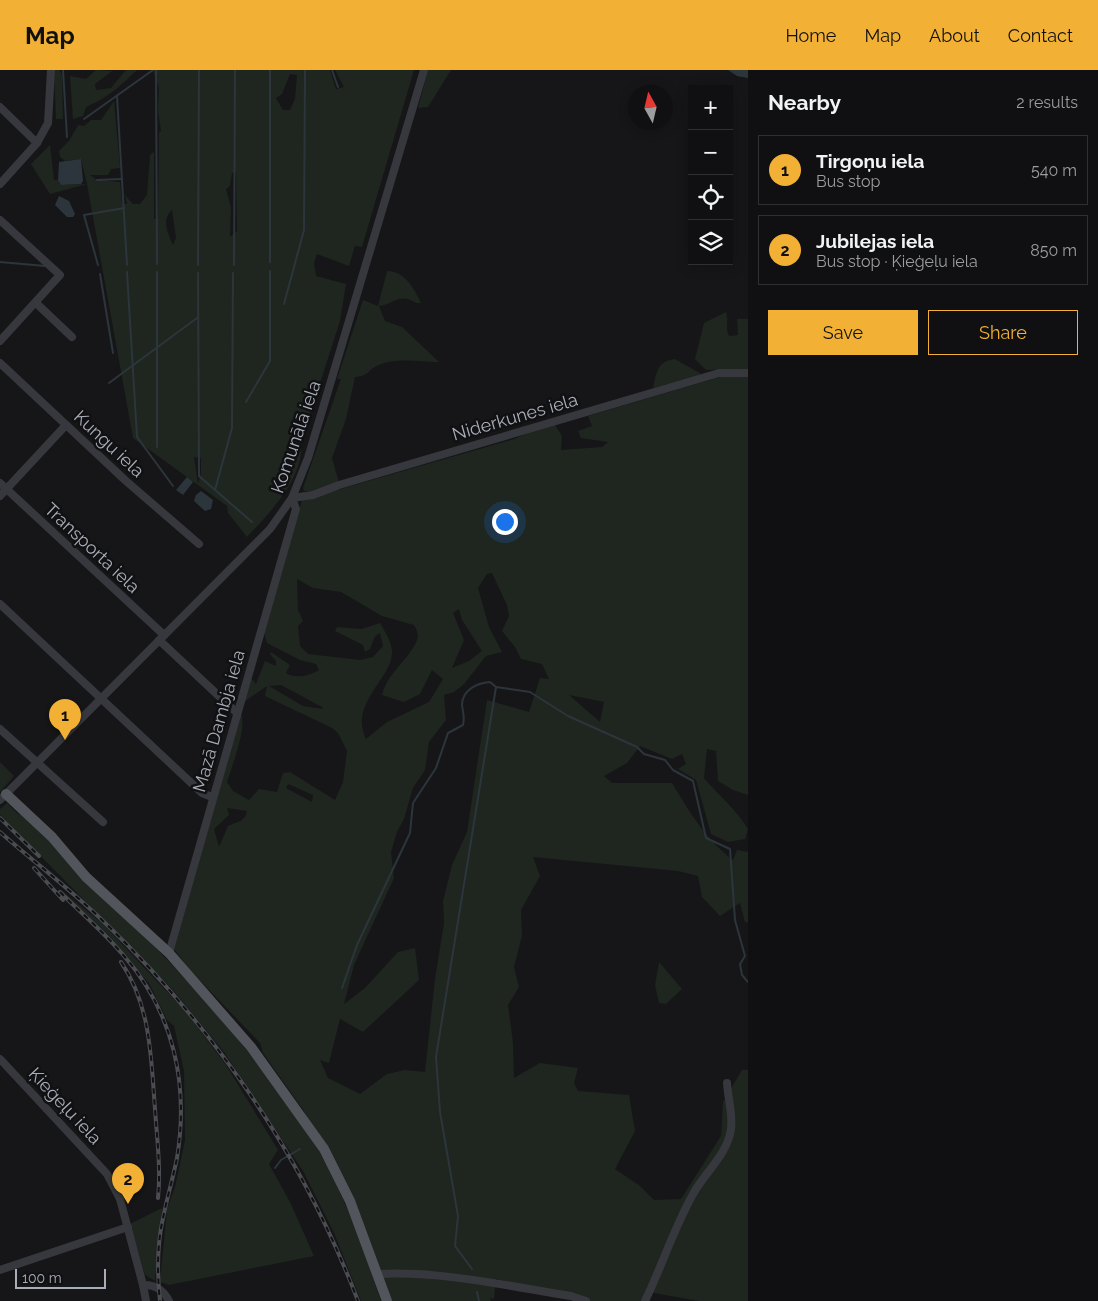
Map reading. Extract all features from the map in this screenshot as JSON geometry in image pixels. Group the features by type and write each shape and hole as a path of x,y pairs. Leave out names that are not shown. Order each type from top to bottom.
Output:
{"main road":[{"path":"3,797 52,838 86,877 113,899 169,953 251,1047 316,1136 350,1201 379,1274 387,1301"}],"street":[{"path":"0,184 37,143 48,123 51,70"},
{"name":"Komunālā iela","path":"3,797 270,529 292,498 308,458 424,70"},
{"path":"0,107 37,143"},
{"path":"0,220 60,275 0,341"},
{"path":"36,303 72,337"},
{"name":"Kungu iela","path":"0,363 126,481 199,544"},
{"name":"Niderkunes iela","path":"292,498 313,495 339,485 719,373 748,373"},
{"path":"0,496 66,425"},
{"name":"Transporta iela","path":"0,482 236,712"},
{"name":"Mazā Dambja iela","path":"169,953 236,712 296,509 292,498"},
{"path":"0,604 202,793 212,797"},
{"path":"0,729 103,822"},
{"name":"Ķieģeļu iela","path":"0,1059 99,1164 120,1199 146,1301"},
{"path":"645,1301 696,1189 724,1150 731,1131 732,1112 728,1101 727,1083"},
{"path":"0,1270 128,1227"},
{"path":"379,1274 410,1273 440,1275 570,1296 586,1301"},
{"path":"143,1285 148,1285 164,1292 169,1301"}],"shaded area":[{"path":"54,70 60,70 62,76 63,119 56,119"},
{"path":"96,70 112,71 95,84 96,90 111,88 126,70 137,70 101,100 86,107 83,116 73,119 70,76 86,79"},
{"path":"153,70 330,70 336,89 344,87 335,70 414,70 362,247 355,246 349,266 317,254 314,263 316,276 346,284 340,321 301,442 301,455 297,469 284,494 275,506 247,537 228,513 227,506 133,438 81,159 65,161 60,157 59,151 69,141 78,125 84,126 91,120 101,120 114,101 120,168 111,169 108,175 90,175 97,180 120,182 122,204 127,204 125,195 133,204 140,204 147,195 150,155 154,152 154,219 158,219 159,133 161,131 158,111 159,88","holes":["290,74 297,75 295,99 290,110 283,110 276,98 282,94","236,172 237,231 230,237 231,208 226,189 230,186 232,173","172,210 176,238 173,245 166,227","194,457 201,458 201,473 198,484"]},
{"path":"428,70 451,70 428,107 418,108"},
{"path":"728,70 748,70 748,78 737,76"},
{"path":"50,145 54,180 58,180 61,185 87,184 50,194 31,164"},
{"path":"81,159 83,181 81,184 61,185 58,180 59,162"},
{"path":"59,196 69,201 75,214 73,217 67,217 55,205"},
{"path":"387,271 404,277 412,286 421,303 401,299 379,306 385,321 402,327 439,362 393,361 379,365 364,375 355,377 346,419 332,458 339,483 312,492 304,491 303,488 341,379 337,379 363,300 378,306"},
{"path":"726,312 729,336 738,335 737,319 748,319 748,369 706,370 695,359 704,323"},
{"path":"675,359 703,375 653,388 661,365"},
{"path":"727,375 748,377 748,795 733,790 718,781 716,751 707,749 704,778 733,809 748,829 745,839 728,842 711,834 696,780 678,769 686,764 682,754 672,759 640,746 627,763 604,776 612,783 672,783 706,834 723,852 733,860 737,850 748,852 748,922 745,922 740,903 720,916 702,897 698,876 678,871 533,857 540,876 521,910 522,936 514,967 519,987 508,1005 513,1043 514,1078 540,1063 578,1068 574,1083 578,1091 629,1095 635,1131 615,1169 640,1186 654,1200 681,1199 721,1136 723,1102 742,1070 748,1070 748,1301 699,1301 648,1292 643,1301 588,1301 496,1279 494,1299 490,1298 491,1301 391,1301 369,1239 304,1111 263,1053 260,1043 190,970 174,949 241,714 241,737 227,782 233,791 249,800 259,789 277,792 283,773 290,772 335,800 343,782 347,751 338,733 332,728 265,696 267,686 241,704 249,679 253,680 256,684 265,661 276,666 276,661 270,654 271,652 290,665 286,673 290,675 302,676 319,670 316,664 300,660 267,643 264,632 302,500 514,439 542,427 555,425 562,436 561,450 602,447 608,442 581,438 578,431 592,426 588,416","holes":["492,573 507,605 509,616 502,631 515,647 521,659 542,664 549,679 540,678 529,712 487,700 467,832 452,865 443,901 444,923 435,979 425,1072 405,1070 387,1074 360,1094 328,1078 320,1060 329,1063 340,1019 363,1032 419,980 415,948 398,952 365,988 344,1004 354,965 394,878 391,852 397,832 404,819 413,788 425,770 429,742 446,720 444,695 454,692 464,684 486,656 502,652 489,627 478,588 487,574","297,579 313,588 341,592 382,616 414,625 418,636 417,640 409,654 388,680 382,695 404,702 420,694 432,670 443,679 429,702 387,722 366,739 362,726 363,714 367,702 391,661 392,651 386,633 380,623 362,629 337,627 335,631 363,645 365,652 370,649 375,636 380,633 383,646 373,657 360,660 308,654 300,646 298,626 303,621 298,610","459,609 462,620 482,651 469,661 452,668 464,640 453,613","281,685 323,709 303,706 269,686","569,695 604,702 600,722","288,784 313,795 312,802 286,788","227,808 247,811 242,820 228,826 219,847 214,829 229,815"]},
{"path":"187,477 193,482 183,495 176,490"},
{"path":"201,491 213,500 211,509 205,511 194,501 196,495"},
{"path":"0,762 14,776 0,792"},
{"path":"7,803 18,814 23,815 173,966 229,1029 276,1088 305,1129 338,1187 381,1301 361,1301 334,1233 303,1171 224,1052 173,990 0,815 0,809"},
{"path":"57,887 102,923 186,1012 226,1065 278,1150 269,1164 290,1202 314,1256 169,1285 160,1282 167,1209 175,1187 185,1140 184,1071 174,1026 167,1020 149,983"},
{"path":"659,962 682,989 666,1004 659,1003 655,985"},
{"path":"162,1208 155,1281 145,1275 130,1224"}],"waterway":[{"path":"63,70 67,137"},
{"path":"84,119 153,70"},
{"path":"156,70 157,264"},
{"path":"198,265 199,70"},
{"path":"234,265 235,70"},
{"path":"270,70 270,262"},
{"path":"284,304 304,230 305,70"},
{"path":"332,70 338,87"},
{"path":"117,96 127,265"},
{"path":"97,180 122,179"},
{"path":"98,265 84,215 124,208"},
{"path":"0,262 45,266"},
{"path":"246,402 270,361 270,271"},
{"path":"127,272 137,437 173,486"},
{"path":"157,272 157,447"},
{"path":"198,273 199,476 252,522"},
{"path":"215,490 232,428 233,273"},
{"path":"100,274 113,353"},
{"path":"109,383 197,318"},
{"path":"342,988 357,945 410,833 413,803 436,768 448,733 463,725 462,705 467,691 480,684 490,682 496,687"},
{"path":"472,1269 455,1246 458,1216 440,1112 436,1057 496,687 530,692 568,716 637,747 644,754 665,760 673,770 693,781 706,838 730,849 735,920 745,956 740,964 742,975 748,982"},
{"path":"275,1168 281,1160 300,1149"},
{"path":"477,1292 479,1301"}],"railway":[{"path":"0,818 39,856"},
{"path":"0,832 103,921 144,962 218,1050 252,1096 311,1195 336,1247 358,1301"},
{"path":"34,868 63,900"},
{"path":"60,892 109,939 141,978 155,1001 174,1051 179,1077 180,1131 177,1158 161,1228 158,1270 160,1301"},
{"path":"121,962 138,996 148,1033 158,1154 158,1198"}],"place":[{"name":"Tirgoņu iela","path":"65,740"},
{"name":"Jubilejas iela","path":"128,1204"}]}
